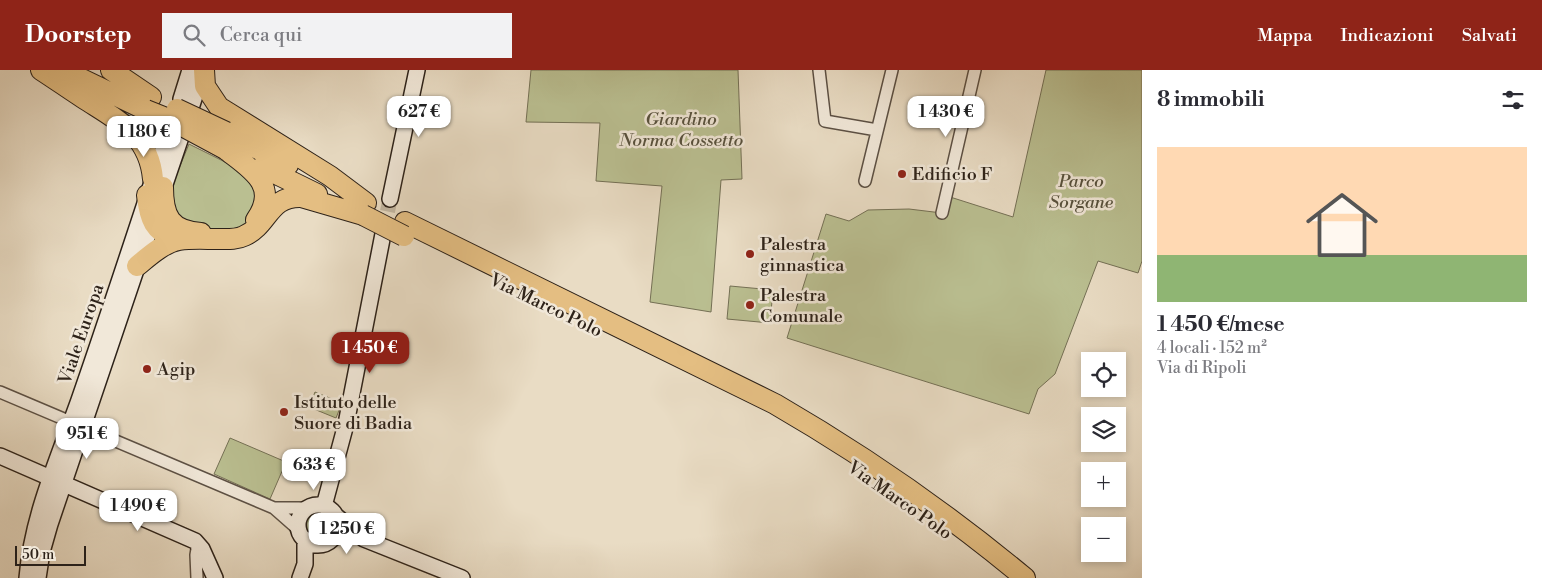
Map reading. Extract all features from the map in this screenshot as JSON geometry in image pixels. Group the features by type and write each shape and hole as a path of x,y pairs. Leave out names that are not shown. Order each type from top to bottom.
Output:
{"highway":[{"path":"41,70 132,132 146,151 150,161 154,187 164,203 166,213 173,224 183,231 234,232 250,226 262,210 264,198 263,184 225,140"},
{"name":"Via Marco Polo","path":"64,70 149,104 225,140 306,174 365,209 788,425 916,508 1006,578"},
{"name":"Via Marco Polo","path":"94,70 149,104"},
{"path":"112,70 149,104"},
{"path":"204,70 206,89 212,99 224,110 330,176 365,209"},
{"path":"154,187 148,205 155,226 161,233 177,240"},
{"path":"137,266 161,248 177,240 242,238 258,227 276,204 293,196 365,209"},
{"name":"Via Marco Polo","path":"405,229 775,404 818,428 923,498 1025,578"}],"street":[{"path":"190,70 186,102 204,70"},
{"path":"390,199 418,70"},
{"path":"820,70 825,121 877,130"},
{"path":"865,181 892,70"},
{"path":"942,213 975,70"},
{"name":"Viale Europa","path":"27,578 31,544 57,481 154,187 175,134"},
{"name":"Viale Europa","path":"77,424 137,266 152,219"},
{"path":"303,571 337,531 338,523 330,511 382,234"},
{"path":"0,392 274,508 302,534 317,544 364,539"},
{"path":"0,456 182,534 198,543 215,578"},
{"name":"Viale Europa","path":"38,578 57,481"},
{"path":"274,508 308,508 317,505 330,511 364,539 462,578"},
{"path":"303,571 300,518 308,508"},
{"path":"197,578 196,555 198,543"}],"green space":[{"name":"Giardino Norma Cossetto","path":"531,70 738,70 742,179 721,180 711,312 650,302 662,186 596,181 600,123 526,122"},
{"name":"Parco Sorgane","path":"1046,70 1142,70 1142,261 1138,273 1098,261 1055,374 1038,389 1029,414 787,338 826,214 849,221 868,210 909,209 942,213 947,196 1013,217"},
{"path":"103,101 160,132 153,154"},
{"path":"189,144 251,175 258,182 249,223 234,230 193,230 184,226 170,201 173,183"},
{"name":"Palestra Comunale","path":"730,286 773,290 770,323 727,319"},
{"path":"315,392 342,403 336,418 309,407"},
{"path":"230,438 286,462 270,499 214,474"},
{"path":"318,512 327,516 331,525 327,534 318,538 309,534 305,525 309,516"}],"tunnel":[{"path":"383,234 390,199"}],"place":[{"name":"Edificio F","path":"902,174"},
{"name":"Palestra ginnastica","path":"750,254"},
{"name":"Palestra Comunale","path":"750,305"},
{"name":"Agip","path":"147,369"},
{"name":"Istituto delle Suore di Badia","path":"284,412"}]}
